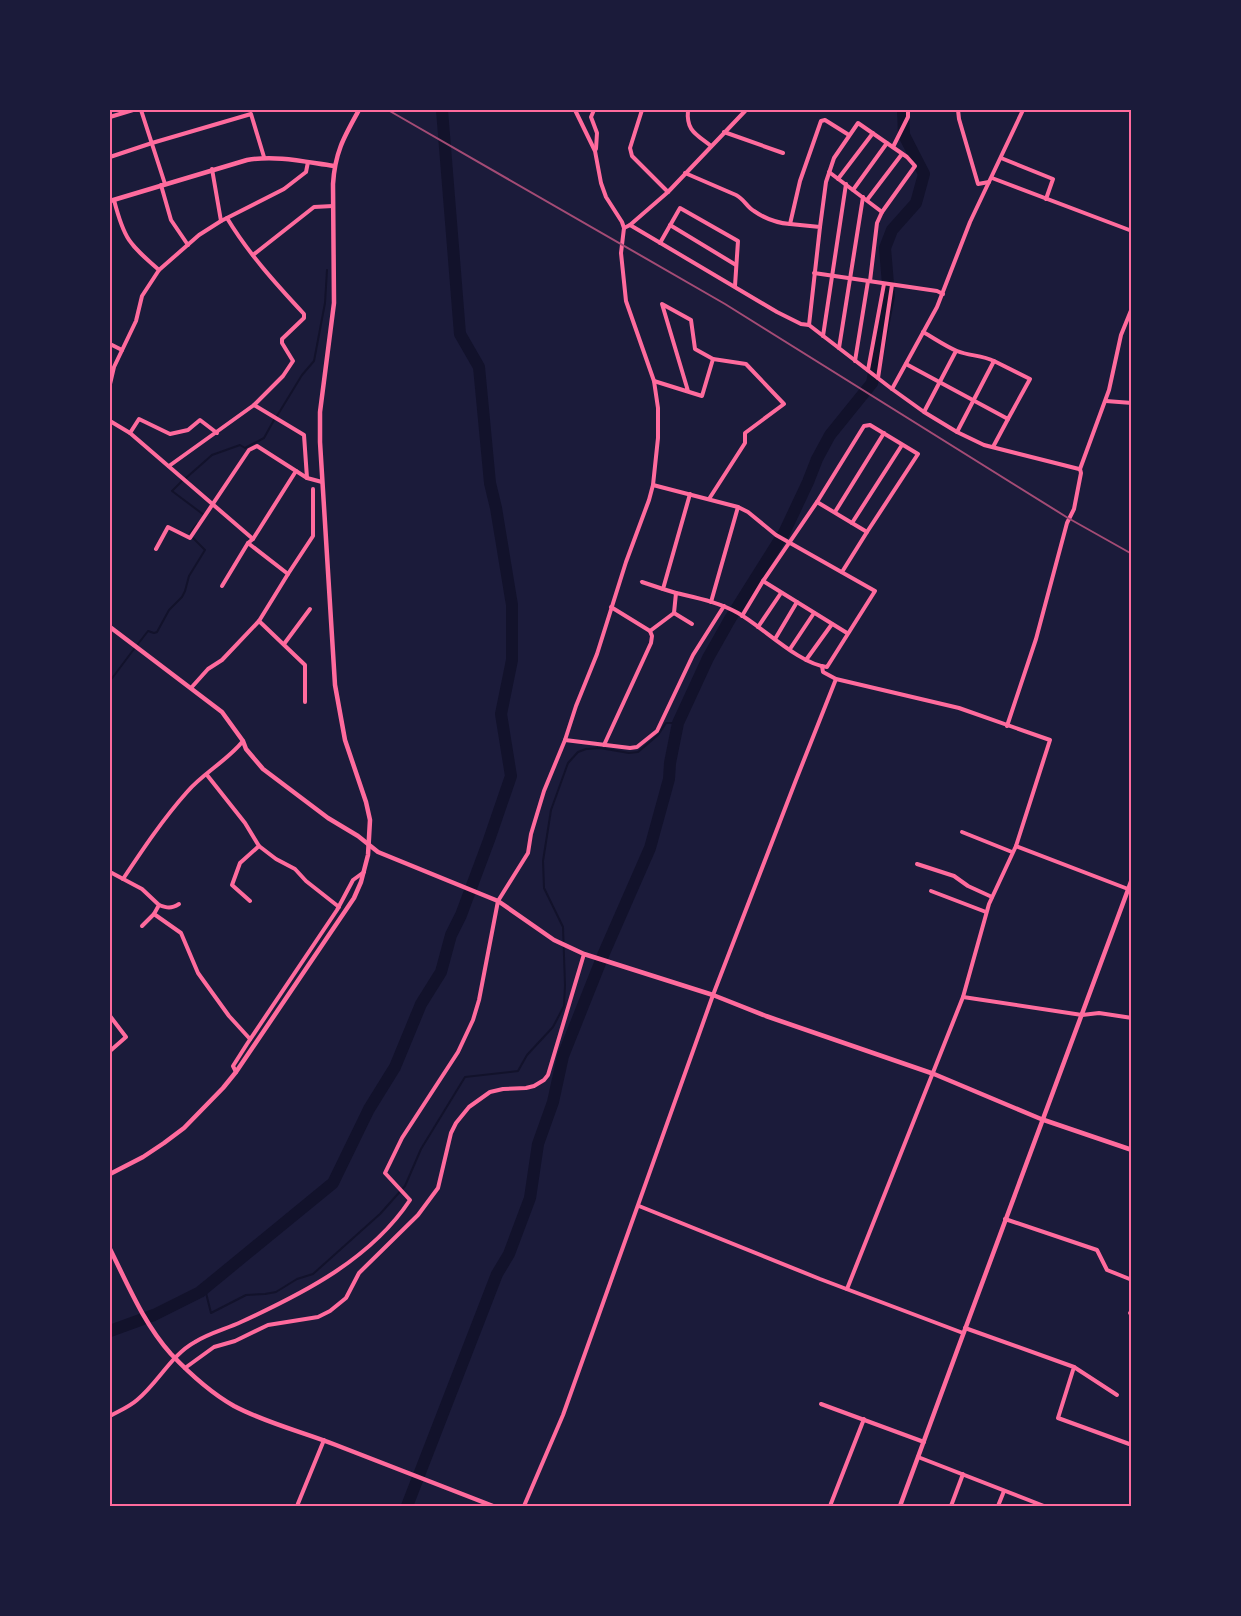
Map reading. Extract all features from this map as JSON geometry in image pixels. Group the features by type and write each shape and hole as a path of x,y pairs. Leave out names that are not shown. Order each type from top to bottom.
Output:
{"main road":[{"path":"110,1174 143,1157 184,1128 236,1072 354,898 364,872 369,814 345,740 338,709 320,442 321,412 334,303 334,166 343,138 359,110"},
{"path":"112,200 212,169 264,157 334,166"},
{"path":"110,627 222,712 243,741 246,749 263,769 378,852 498,901 554,940 584,954 713,995 766,1016 934,1074 1041,1119 1131,1150"},
{"path":"900,1506 1131,879"},
{"path":"110,1249 148,1323 176,1359 213,1393 236,1407 493,1506"}],"street":[{"path":"110,117 133,110"},
{"path":"141,110 152,143 171,220 188,245"},
{"path":"110,1416 138,1400 181,1352 195,1342 286,1301 326,1277 371,1244 386,1230 410,1200 385,1173 402,1138 458,1052 473,1020 498,901 528,853 531,834 544,791 597,654 626,562 650,500 653,485 658,438 658,408 654,381 626,301 621,253 624,228 606,197 595,151 575,110"},
{"path":"594,110 591,117 597,133 595,151"},
{"path":"642,110 630,148 632,156 668,192"},
{"path":"688,110 690,129 711,146"},
{"path":"624,228 668,192 746,110"},
{"path":"892,147 908,117 908,110"},
{"path":"958,110 978,184 991,180 1131,231"},
{"path":"892,389 943,294 970,222 1023,110"},
{"path":"110,157 251,114 264,157"},
{"path":"790,224 800,181 821,121 825,120 849,135"},
{"path":"809,325 829,172 834,158 858,123 915,166 882,212 877,223 855,361"},
{"path":"724,132 783,153"},
{"path":"838,179 873,133"},
{"path":"853,190 887,143"},
{"path":"839,348 865,199 902,154"},
{"path":"1001,158 1053,179 1046,199"},
{"path":"110,384 114,367 136,321 142,296 159,270 200,235 221,221 284,189 306,172 308,162"},
{"path":"212,169 221,221"},
{"path":"829,172 882,212"},
{"path":"685,173 736,195 743,199 752,211 781,223 820,227"},
{"path":"823,336 846,184"},
{"path":"112,200 125,236 134,248 159,270"},
{"path":"253,255 314,207 333,206"},
{"path":"660,243 681,208 738,241 735,286"},
{"path":"169,466 254,405 292,364 292,359 282,339 303,318 304,314 274,282 227,218"},
{"path":"630,225 801,324 809,325 892,389 957,432 993,448 1080,469"},
{"path":"670,225 736,265"},
{"path":"814,273 937,291 943,294"},
{"path":"868,370 884,284"},
{"path":"878,378 892,285"},
{"path":"688,391 662,304 691,320 695,348 713,359 746,364 784,404 745,433 745,443 709,499"},
{"path":"1006,726 1036,639 1067,523 1074,509 1082,472 1080,469 1106,401 1121,335 1131,311"},
{"path":"923,332 956,351 986,357 1030,379 993,448"},
{"path":"110,344 122,350"},
{"path":"924,412 956,351"},
{"path":"654,381 702,396 713,359"},
{"path":"957,432 994,361"},
{"path":"906,364 1008,419"},
{"path":"1106,401 1131,403"},
{"path":"254,405 304,435 307,478"},
{"path":"130,433 139,419 170,434 188,430 200,420 217,433"},
{"path":"110,421 130,433 253,539"},
{"path":"740,614 763,582 787,541 817,502 864,426 870,425 918,454 842,572"},
{"path":"835,512 884,433"},
{"path":"852,523 902,445"},
{"path":"156,549 168,527 190,538 249,450 257,446 307,478 322,482"},
{"path":"222,586 296,471"},
{"path":"642,582 731,609 806,660 827,667 874,591 776,535 748,512 738,507 653,485"},
{"path":"191,688 208,669 222,660 259,621 313,536 313,489"},
{"path":"663,589 690,494"},
{"path":"817,502 867,532"},
{"path":"711,602 738,507"},
{"path":"248,543 288,574"},
{"path":"763,582 847,633"},
{"path":"650,631 674,613 676,593"},
{"path":"758,627 781,593"},
{"path":"775,639 797,602"},
{"path":"565,740 630,748 637,747 657,731 693,655 724,606"},
{"path":"604,745 651,643 652,636 650,631 611,607"},
{"path":"284,644 310,609"},
{"path":"674,613 692,624"},
{"path":"790,649 814,613"},
{"path":"259,621 304,665 305,702"},
{"path":"806,660 832,624"},
{"path":"822,666 823,672 836,679 959,708 1050,740 1016,846 992,897 963,997 847,1289"},
{"path":"524,1506 563,1416 713,995 836,679"},
{"path":"123,879 154,833 188,790 243,741"},
{"path":"207,774 245,823 259,846 276,859 295,868 306,881 339,907"},
{"path":"962,832 1012,852"},
{"path":"250,901 232,885 240,863 259,846"},
{"path":"1016,846 1128,889"},
{"path":"917,864 954,876 968,886 992,897"},
{"path":"110,872 141,889 159,905 167,908 179,904"},
{"path":"236,1072 233,1066 250,1039 339,907 353,880 364,872"},
{"path":"931,891 987,912"},
{"path":"142,926 159,905"},
{"path":"154,914 181,933 198,973 229,1016 250,1039"},
{"path":"185,1368 214,1347 236,1341 268,1324 318,1317 346,1298 359,1273 418,1215 438,1188 451,1133 469,1107 490,1092 534,1086 548,1075 584,954"},
{"path":"963,997 1082,1015 1099,1013 1131,1018"},
{"path":"110,1016 126,1037 110,1051"},
{"path":"639,1206 847,1289 1074,1367 1117,1395"},
{"path":"1005,1218 1097,1250 1107,1270 1131,1280"},
{"path":"1074,1367 1058,1418 1131,1445"},
{"path":"821,1404 924,1442"},
{"path":"830,1506 864,1419"},
{"path":"297,1506 324,1440"},
{"path":"918,1457 1044,1506"},
{"path":"951,1506 963,1474"},
{"path":"998,1506 1004,1491"}],"waterway":[{"path":"110,1331 154,1315 200,1292 333,1183 369,1109 395,1067 421,1004 441,972 451,935 461,915 511,776 501,714 512,660 512,605 490,483 479,367 460,334 442,110"},
{"path":"407,1506 497,1274 509,1254 530,1198 538,1144 553,1102 563,1056 604,953 650,848 669,779 678,723 708,658 784,533 830,435 872,383 889,296 885,248 892,230 916,203 924,174 904,135 903,110"},
{"path":"277,416 302,375 314,361 325,303 327,270"},
{"path":"186,478 212,455 240,445 245,448 264,438 274,420"},
{"path":"182,481 172,491 204,515 203,517"},
{"path":"190,533 197,524"},
{"path":"138,644 148,631 157,632 169,610 182,597 189,576 205,550 193,538"},
{"path":"110,681 134,649"},
{"path":"205,1289 211,1313 246,1295 276,1292 297,1279 313,1274 380,1214 405,1186 421,1149 465,1077 518,1071 527,1055 553,1027 564,1006 563,927 544,888 543,861 551,810 568,763 578,752 586,749 600,748 629,753 638,752 658,735 666,723 678,723"}],"railway":[{"path":"388,110 725,304 1068,518 1132,554"}]}
